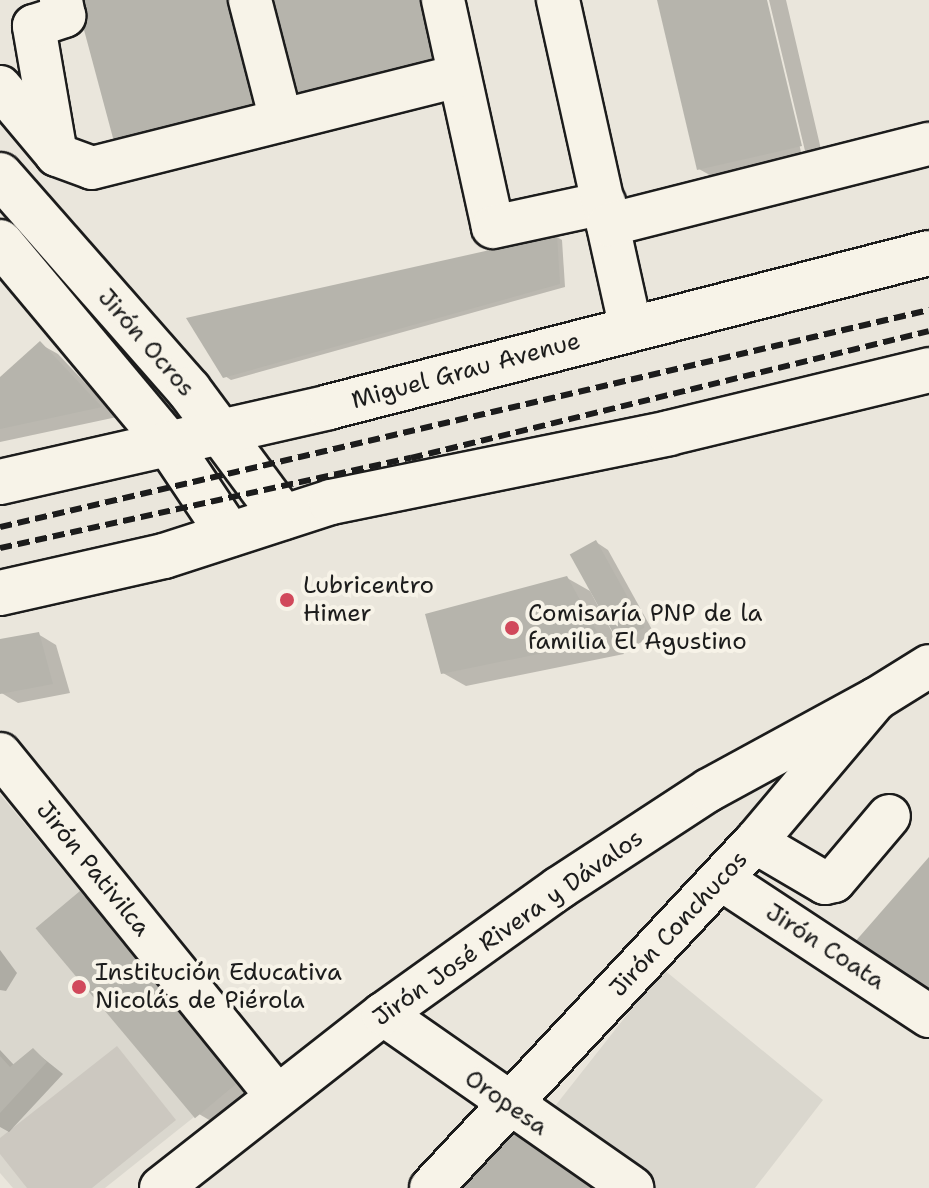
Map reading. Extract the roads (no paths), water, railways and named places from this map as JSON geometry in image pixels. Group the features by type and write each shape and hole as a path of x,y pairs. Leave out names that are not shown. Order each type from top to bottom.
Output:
{"main road":[{"name":"Jirón Ocros","path":"0,175 189,390 283,517"},
{"name":"Jirón Ocros","path":"0,242 168,443 229,534"},
{"name":"Miguel Grau Avenue","path":"0,482 218,432 929,253"},
{"path":"0,593 164,556 331,502 669,433 929,370"}],"street":[{"path":"57,155 34,26 64,16 61,0"},
{"path":"250,0 281,120"},
{"path":"443,0 493,227 606,214 929,144"},
{"path":"558,0 631,328"},
{"path":"0,87 57,155 92,168 459,76"},
{"name":"Jirón Conchucos","path":"431,1188 755,842 876,699 929,666"},
{"name":"Jirón José Rivera y Dávalos","path":"161,1188 383,1014 559,888 709,790 876,699"},
{"name":"Jirón Pativilca","path":"0,754 277,1096"},
{"path":"755,842 825,883 834,881 889,816"},
{"name":"Jirón Coata","path":"721,879 929,1016"},
{"name":"Oropesa","path":"383,1014 509,1107 632,1188"}],"railway":[{"path":"0,527 929,310"},
{"path":"0,548 411,458 929,331"}],"place":[{"name":"Lubricentro Himer","path":"287,600"},
{"name":"Comisaría PNP de la familia El Agustino","path":"512,628"},
{"name":"Institución Educativa Nicolás de Piérola","path":"79,987"}]}
